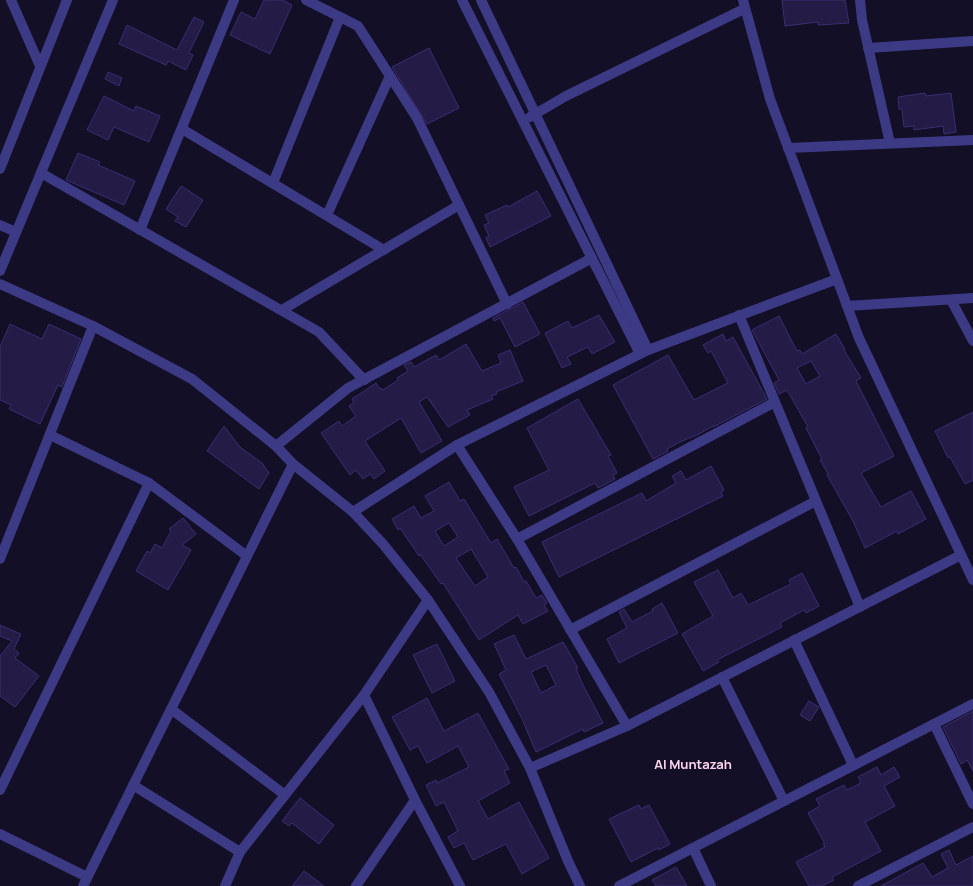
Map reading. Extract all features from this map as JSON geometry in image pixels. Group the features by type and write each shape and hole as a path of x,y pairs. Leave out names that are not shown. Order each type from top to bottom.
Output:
{"street":[{"path":"11,0 40,66"},
{"path":"0,169 67,0"},
{"path":"0,271 113,0"},
{"path":"140,230 234,0"},
{"path":"306,0 358,26 417,118 507,304"},
{"path":"462,0 592,258 644,352"},
{"path":"481,0 536,113 644,352"},
{"path":"860,0 862,20 890,143"},
{"path":"523,120 566,96 744,4 770,99 859,338 973,580"},
{"path":"273,183 340,17"},
{"path":"868,48 973,41"},
{"path":"327,215 390,76"},
{"path":"182,129 384,250"},
{"path":"788,148 973,140"},
{"path":"41,173 319,332 364,380"},
{"path":"282,310 459,205"},
{"path":"0,225 16,232"},
{"path":"276,446 348,388 592,258"},
{"path":"353,512 457,445 644,352 837,279"},
{"path":"0,284 93,326 192,380 276,446 293,464 353,512 384,544 428,600 489,692 530,768 568,861 580,886"},
{"path":"847,306 973,298"},
{"path":"951,300 973,340"},
{"path":"739,315 860,607"},
{"path":"0,559 93,326"},
{"path":"517,540 775,402"},
{"path":"50,435 149,483 247,556"},
{"path":"457,445 517,540 627,726"},
{"path":"0,834 85,882 293,464"},
{"path":"0,790 149,483"},
{"path":"570,630 816,501"},
{"path":"530,768 627,726 961,555"},
{"path":"225,886 240,852 364,695 428,600"},
{"path":"794,640 853,765"},
{"path":"722,677 784,801"},
{"path":"364,695 415,800 460,886"},
{"path":"619,886 973,704"},
{"path":"171,709 285,795"},
{"path":"934,724 973,804"},
{"path":"133,785 240,852"},
{"path":"356,886 415,800"},
{"path":"858,886 973,827"},
{"path":"693,848 711,886"}],"building":[{"path":"264,0 282,0 292,5 270,54 230,35 241,12 255,19"},
{"path":"782,0 845,0 849,23 818,25 818,22 785,26"},
{"path":"194,17 204,22 189,53 193,55 186,70 168,61 166,65 119,44 127,25 177,50"},
{"path":"429,48 459,108 427,124 392,67"},
{"path":"108,72 122,78 119,86 105,79"},
{"path":"925,93 926,96 951,93 956,132 944,134 943,126 914,130 914,126 904,127 902,109 899,109 898,97"},
{"path":"104,96 134,111 136,106 160,116 149,142 114,127 108,140 87,130"},
{"path":"78,153 100,162 98,165 135,181 124,205 66,180"},
{"path":"181,186 203,200 186,227 175,221 178,217 166,209"},
{"path":"537,191 551,216 490,247 486,238 489,236 484,225 489,223 485,215 507,205 508,207"},
{"path":"523,302 540,334 515,347 500,318 494,321 493,318"},
{"path":"599,315 615,342 592,354 588,347 567,357 571,364 562,368 545,333 568,321 572,328"},
{"path":"779,316 797,351 800,350 802,354 836,334 861,378 856,381 894,456 861,473 881,507 911,491 926,519 898,534 897,531 865,548 853,521 827,475 828,474 820,460 822,459 806,428 808,427 787,390 779,394 774,383 779,380 752,330","holes":["811,361 820,376 806,384 797,368"]},
{"path":"10,324 42,339 49,324 81,339 62,387 58,385 40,424 9,409 11,405 0,400 0,347"},
{"path":"723,334 726,341 733,337 767,399 699,434 682,441 653,459 613,385 668,355 694,400 728,383 711,351 708,353 703,345"},
{"path":"466,344 482,371 501,363 498,355 510,350 523,381 496,392 497,394 491,396 493,399 467,410 470,415 448,427 427,397 419,402 442,441 421,453 401,418 365,441 385,471 374,479 370,474 363,479 356,470 350,475 321,433 339,421 342,426 356,416 349,406 354,403 352,399 376,383 380,389 381,388 383,390 408,371 404,365 411,362 414,367 436,355 439,360"},
{"path":"578,399 611,455 608,456 617,473 613,475 615,479 598,488 595,483 529,516 514,487 549,470 527,428"},
{"path":"973,412 973,480 965,484 950,457 948,458 935,431"},
{"path":"224,426 240,447 262,463 269,473 259,489 207,451"},
{"path":"711,466 724,490 721,492 723,496 559,577 542,542 642,493 646,501 676,483 672,476 681,471 686,480"},
{"path":"449,482 460,501 464,499 491,543 497,539 514,568 516,567 524,582 526,581 536,598 542,595 547,603 544,605 548,611 523,624 518,615 479,640 443,583 441,584 420,554 419,556 400,528 398,530 392,519 414,506 421,518 434,511 425,496","holes":["449,523 458,537 444,546 435,531","471,549 488,577 475,586 456,558"]},
{"path":"183,518 196,534 182,545 191,550 168,590 136,571 147,551 150,553 155,544 162,548 171,531 169,529"},
{"path":"718,570 733,598 741,593 748,605 791,584 789,580 802,573 819,606 806,613 804,610 780,623 782,627 717,660 719,662 703,671 682,634 713,616 694,582"},
{"path":"662,603 678,633 619,663 607,639 627,628 619,612 624,609 632,622 653,611 652,609"},
{"path":"0,625 21,634 14,649 19,653 15,658 39,676 15,707 0,696 0,656 12,641 0,636"},
{"path":"514,635 526,659 563,642 578,668 576,669 583,685 603,723 584,732 583,729 536,752 522,719 499,674 506,670 494,644","holes":["546,665 556,685 541,693 531,672"]},
{"path":"437,644 455,681 432,693 413,655"},
{"path":"427,698 444,731 478,713 509,769 504,771 510,783 478,801 488,819 519,802 549,858 522,874 506,844 473,860 464,843 454,848 448,837 458,831 444,802 436,806 426,785 436,780 437,783 469,767 458,746 427,763 418,746 410,750 392,717"},
{"path":"809,701 819,707 810,721 800,715"},
{"path":"973,711 973,771 967,760 961,764 943,727"},
{"path":"877,767 881,775 894,767 900,777 884,786 895,806 865,822 881,851 832,877 834,880 822,886 809,886 796,862 825,847 823,844 825,844 808,813 820,806 816,799 844,785 847,790 861,783 858,777"},
{"path":"300,798 334,825 319,844 292,823 289,826 282,821"},
{"path":"639,805 641,809 649,805 670,844 659,850 658,848 631,862 609,819"},
{"path":"949,850 956,865 973,856 973,886 881,886 923,863 932,877 948,868 941,854"},
{"path":"676,867 687,886 656,886 652,880"},
{"path":"304,871 324,886 292,886"}],"district":[{"name":"Al Muntazah","path":"693,764"}]}
